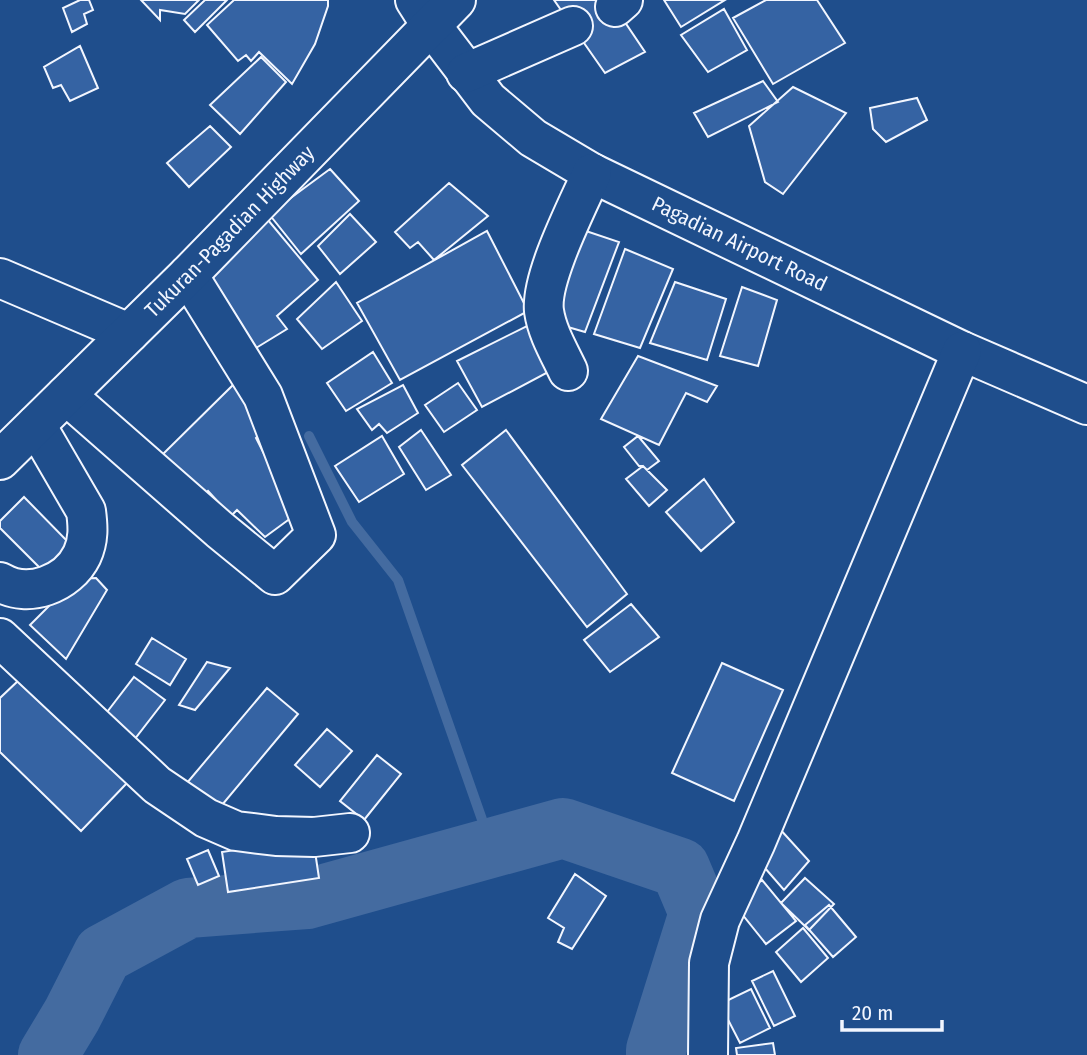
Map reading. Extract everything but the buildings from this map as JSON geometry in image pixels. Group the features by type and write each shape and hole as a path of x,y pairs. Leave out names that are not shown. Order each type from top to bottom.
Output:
{"main road":[{"name":"Pagadian Airport Road","path":"434,9 466,73 488,100 533,138 592,173 962,351 1087,405"},
{"name":"Tukuran-Pagadian Highway","path":"0,460 188,275 434,9"},
{"path":"466,73 573,26"},
{"path":"568,371 550,331 544,309 546,286 560,245 592,173"},
{"path":"66,395 275,575 316,535 263,396 188,275"},
{"path":"0,278 129,333"},
{"path":"708,1055 709,963 720,920 777,794 962,351"},
{"path":"0,582 19,589 47,586 72,570 81,557 86,542 86,511 36,425"},
{"path":"0,638 157,785 206,818 236,831 276,836 314,837 350,833"}],"waterway":[{"path":"309,436 352,522 398,580 492,848"},
{"path":"48,1055 103,954 188,908 307,899 563,828 680,868 699,913 656,1055"}]}
